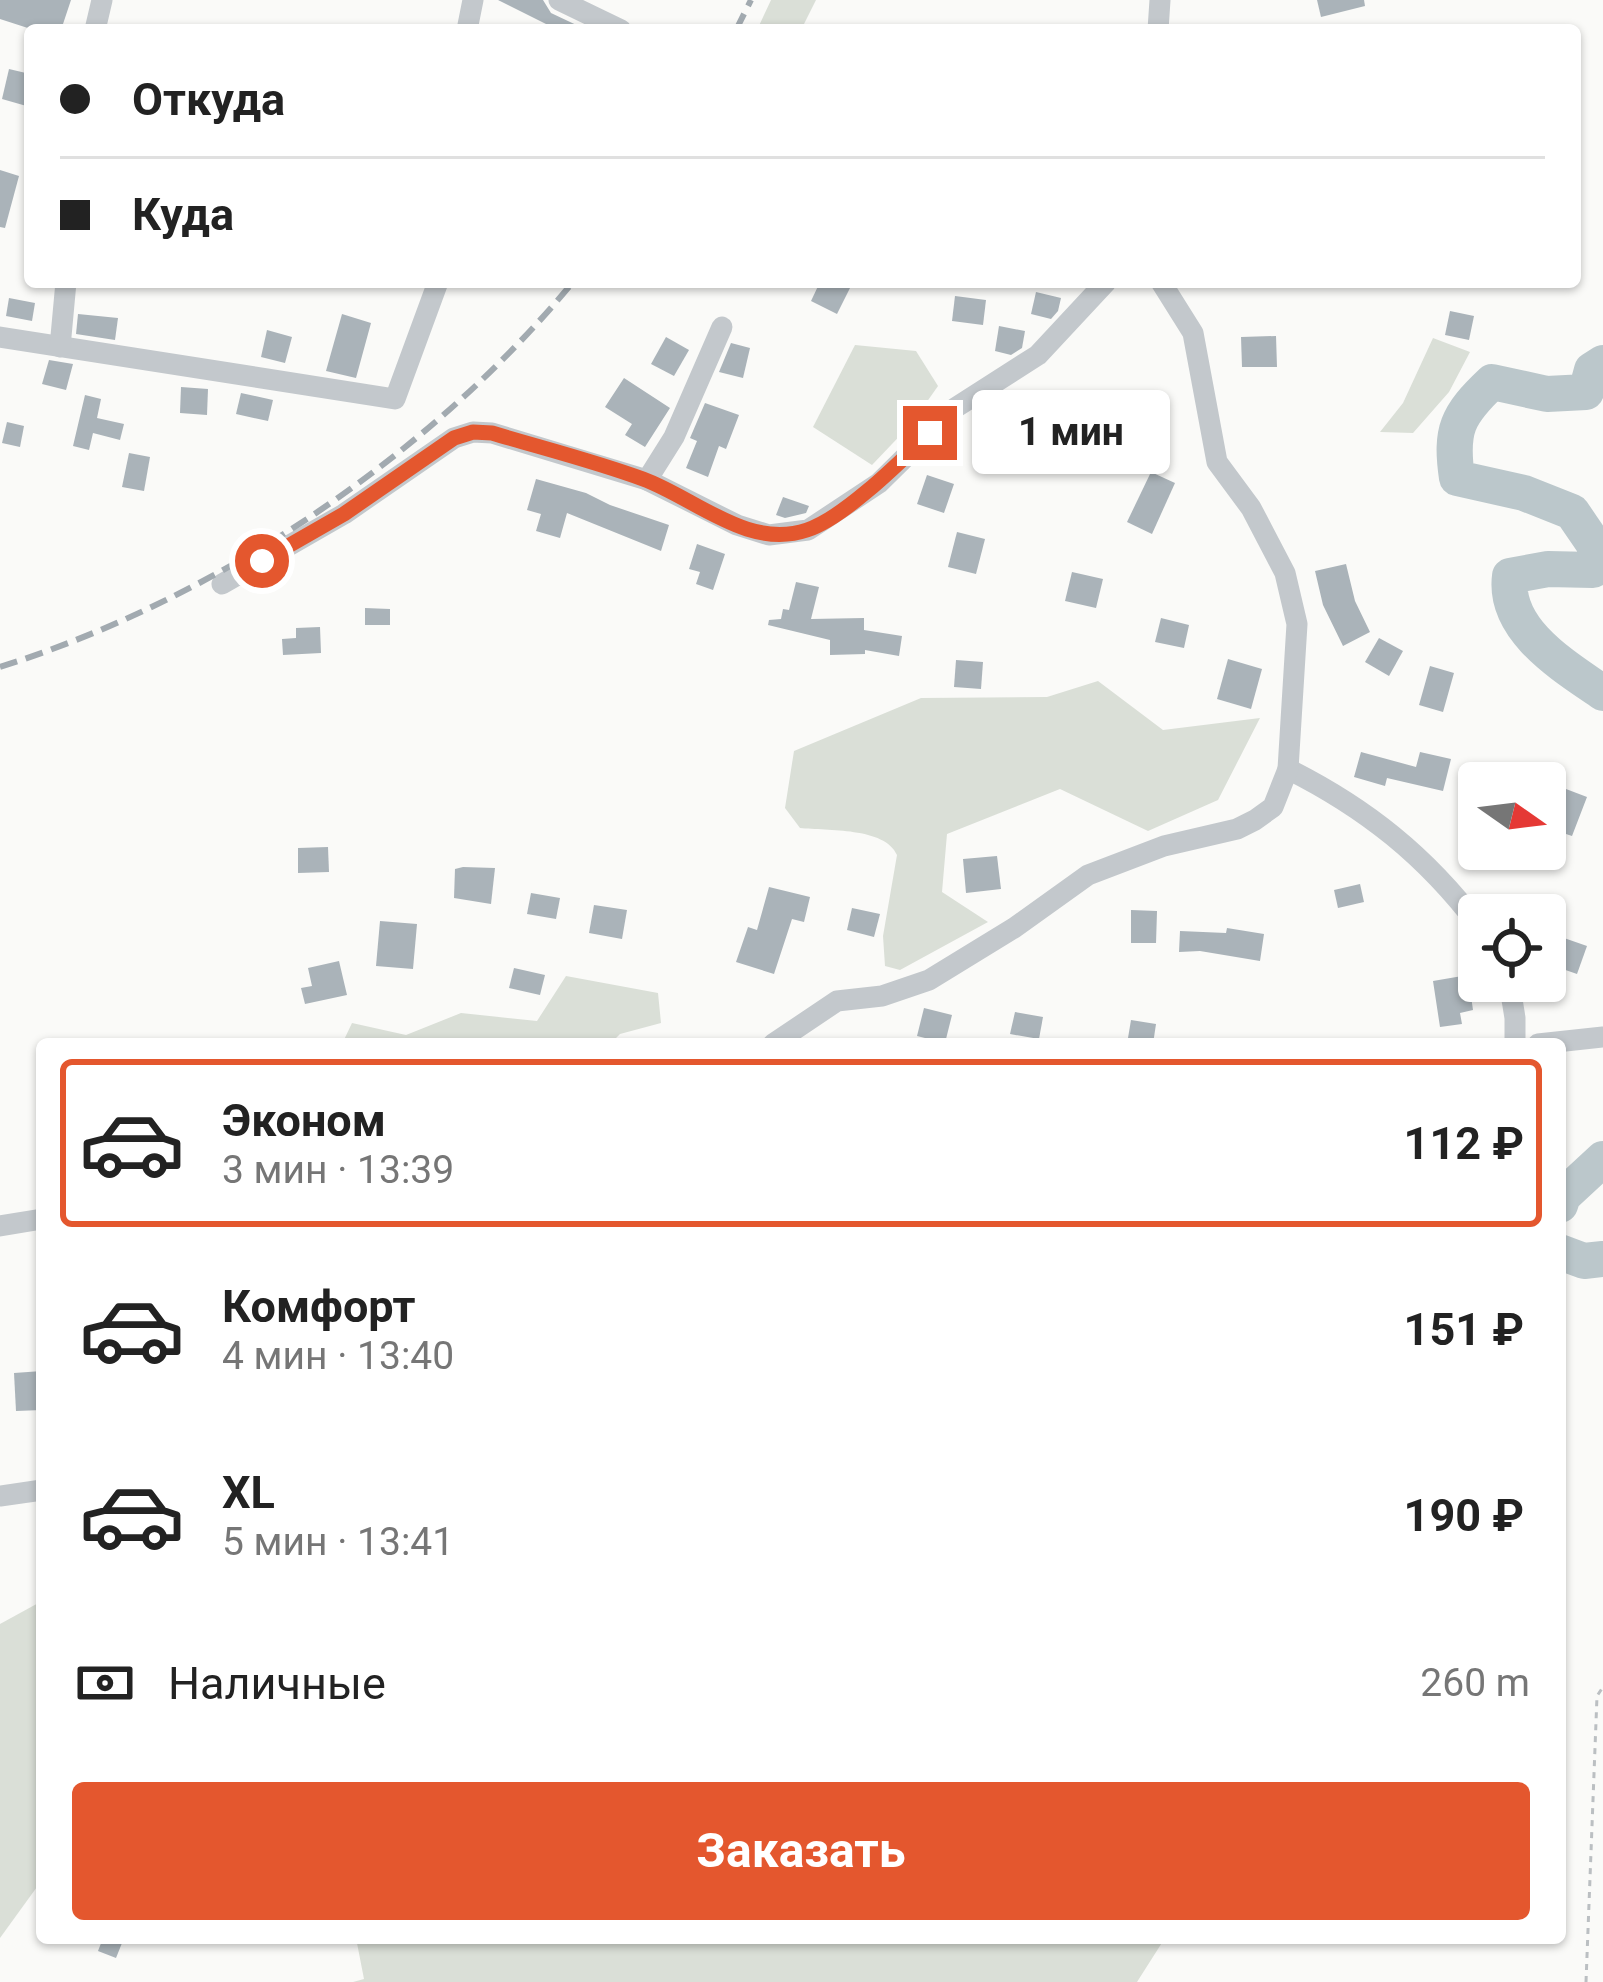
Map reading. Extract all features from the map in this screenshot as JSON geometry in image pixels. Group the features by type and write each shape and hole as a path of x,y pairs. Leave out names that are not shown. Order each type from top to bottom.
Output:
{"street":[{"path":"559,0 609,24"},
{"path":"60,346 65,288"},
{"path":"0,338 395,399 436,288"},
{"path":"222,584 344,514 454,438 473,432 492,433 647,480 737,525 770,535 808,530 879,483 955,408 1037,356 1100,288"},
{"path":"782,1038 837,1001 882,996 929,980 1088,875 1164,846 1237,829 1273,807 1288,770 1297,623 1285,573 1251,508 1217,462 1193,333 1165,288"},
{"path":"647,480 674,437 722,327"},
{"path":"1288,770 1324,787 1396,835 1458,903"},
{"path":"1513,1002 1515,1038"},
{"path":"1566,1041 1603,1037"},
{"path":"0,1226 36,1220"},
{"path":"0,1496 36,1491"}],"path":[{"path":"1586,1982 1597,1696 1603,1687"}],"shaded area":[{"path":"771,0 816,0 804,24 760,24"},
{"path":"1433,338 1470,352 1449,392 1413,433 1380,432 1403,403"},
{"path":"855,345 916,351 938,386 912,423 872,465 813,427"},
{"path":"1098,681 1163,730 1260,718 1218,800 1148,831 1060,789 947,834 942,892 988,922 900,970 885,966 883,936 897,855 881,839 868,835 800,828 785,808 794,751 921,698 1047,697"},
{"path":"566,976 658,993 661,1023 616,1038 345,1038 352,1023 406,1035 461,1013 537,1021"},
{"path":"36,1604 36,1888 0,1938 0,1624"},
{"path":"357,1944 1161,1944 1137,1982 353,1982 364,1979"}],"building":[{"path":"0,0 71,0 63,24 24,27 0,19"},
{"path":"498,0 543,0 551,13 574,24 546,24"},
{"path":"1317,0 1364,0 1365,6 1321,17"},
{"path":"9,69 24,73 24,105 2,99"},
{"path":"0,170 19,176 5,228 0,227"},
{"path":"817,288 850,288 837,314 811,301"},
{"path":"1036,292 1061,298 1051,319 1031,314"},
{"path":"955,296 986,300 983,325 952,321"},
{"path":"9,298 35,303 32,321 6,316"},
{"path":"1450,311 1474,316 1469,340 1445,335"},
{"path":"78,314 118,318 115,340 76,334"},
{"path":"342,314 371,323 356,378 326,371"},
{"path":"999,326 1025,331 1022,348 1011,355 995,351"},
{"path":"267,330 292,337 285,363 261,357"},
{"path":"1276,336 1277,367 1242,367 1241,337"},
{"path":"666,337 689,350 674,376 651,364"},
{"path":"731,343 750,348 743,378 719,372"},
{"path":"49,360 73,364 66,390 42,384"},
{"path":"624,378 670,408 645,447 625,435 632,424 605,407"},
{"path":"181,387 208,389 207,415 180,413"},
{"path":"241,393 273,400 268,421 236,414"},
{"path":"85,395 101,399 97,418 124,424 120,440 93,433 89,450 73,446"},
{"path":"705,403 739,415 726,449 719,446 708,477 686,468 697,441 690,438"},
{"path":"1060,409 1118,422 1111,456 1081,450 1083,441 1055,435"},
{"path":"7,422 24,426 20,447 2,443"},
{"path":"129,453 150,457 144,491 122,487"},
{"path":"1151,472 1175,483 1152,534 1127,522"},
{"path":"927,475 954,484 944,513 917,504"},
{"path":"536,479 669,525 661,551 567,513 560,538 536,531 541,514 527,510"},
{"path":"783,497 809,506 806,513 776,515"},
{"path":"957,532 985,539 976,574 948,567"},
{"path":"697,544 725,554 713,590 696,584 700,572 689,569"},
{"path":"1346,564 1355,601 1370,632 1343,646 1323,605 1315,571"},
{"path":"1072,572 1103,579 1096,608 1065,601"},
{"path":"796,582 819,587 811,619 864,618 864,630 902,636 899,656 865,650 865,654 830,655 830,640 768,625 769,620 781,619 783,609 789,610"},
{"path":"365,608 390,609 390,625 365,625"},
{"path":"1161,618 1189,625 1184,648 1155,642"},
{"path":"320,627 321,653 283,655 282,639 296,638 296,628"},
{"path":"1379,638 1403,651 1389,676 1365,662"},
{"path":"1228,659 1262,669 1251,709 1217,699"},
{"path":"956,660 983,662 981,689 954,687"},
{"path":"1430,666 1454,673 1443,712 1419,705"},
{"path":"1361,752 1416,767 1420,752 1451,759 1443,791 1387,778 1385,786 1354,777"},
{"path":"1566,789 1587,797 1572,836 1566,834"},
{"path":"328,847 329,872 298,873 298,848"},
{"path":"997,856 1001,889 966,893 963,859"},
{"path":"495,868 491,904 454,898 455,869"},
{"path":"1360,884 1364,902 1338,908 1334,890"},
{"path":"769,887 810,897 804,922 792,919 774,974 736,962 748,927 757,930"},
{"path":"531,893 560,898 556,919 527,914"},
{"path":"594,905 627,910 622,939 589,933"},
{"path":"852,908 880,914 874,937 847,930"},
{"path":"1131,910 1157,911 1156,943 1131,943"},
{"path":"380,921 417,924 413,969 376,966"},
{"path":"1227,928 1264,934 1260,961 1179,952 1180,931 1226,933"},
{"path":"1566,939 1587,946 1577,974 1566,970"},
{"path":"339,961 347,995 305,1004 301,988 312,986 308,968"},
{"path":"514,968 545,975 540,995 509,988"},
{"path":"1458,977 1458,1002 1472,1002 1473,1010 1460,1013 1462,1024 1440,1027 1433,981"},
{"path":"924,1008 952,1015 946,1038 917,1036"},
{"path":"1015,1012 1043,1017 1039,1038 1010,1034"},
{"path":"1131,1020 1156,1024 1154,1038 1128,1038"},
{"path":"36,1371 36,1410 16,1411 14,1373"},
{"path":"101,1944 122,1944 116,1958 98,1951"}],"waterway":[{"path":"1603,363 1592,370 1586,392 1547,394 1492,382 1464,414 1455,447 1457,478 1524,493 1572,512 1596,547 1593,570 1548,569 1510,576 1510,595 1516,613 1539,645 1603,693"},
{"path":"1566,1193 1603,1159"},
{"path":"1566,1254 1584,1261 1603,1259"}],"railway":[{"path":"739,24 751,0"},
{"path":"0,667 160,603 314,515 453,406 568,288"}],"route":[{"path":"262,561 344,514 454,438 473,432 492,433 647,480 737,525 770,535 808,530 879,483 930,433"}]}
